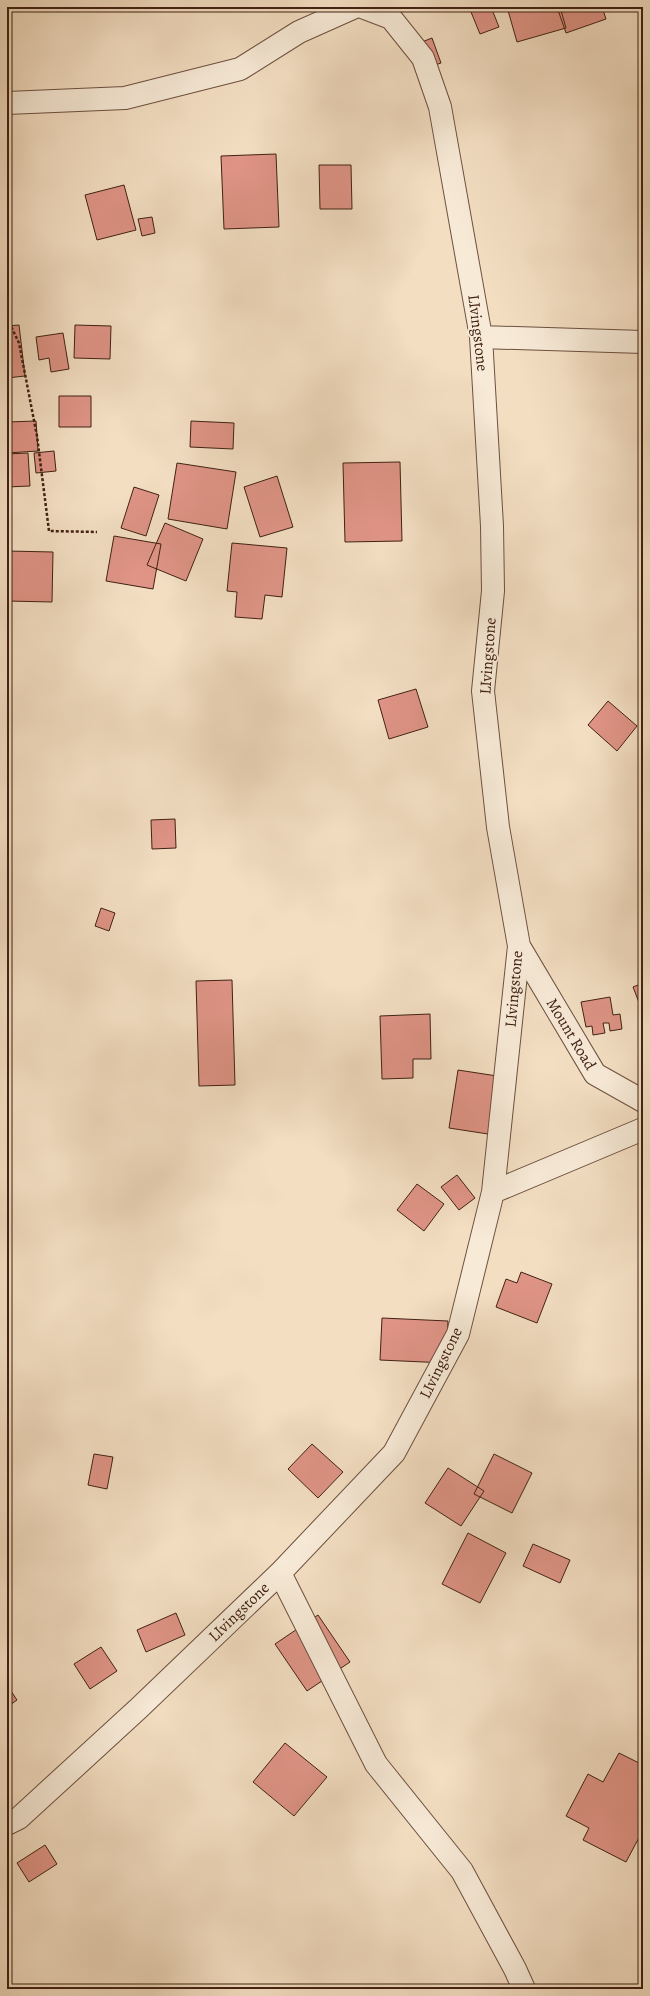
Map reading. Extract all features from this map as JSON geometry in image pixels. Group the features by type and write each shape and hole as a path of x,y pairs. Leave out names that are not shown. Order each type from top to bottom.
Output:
{"street":[{"path":"7,103 124,98 240,69 299,32 355,7"},
{"name":"LIvingstone","path":"7,1824 19,1818 139,1708 280,1573 394,1453 458,1334 493,1192 519,946 498,827 483,691 493,591 492,526 481,338 440,107 423,58 391,18 362,7"},
{"path":"481,338 643,342"},
{"name":"Mount Road","path":"519,946 595,1074 643,1101"},
{"path":"493,1192 643,1129"},
{"path":"280,1573 376,1764 462,1871 515,1969 524,1989"}],"path":[{"path":"7,318 19,343 37,436 49,531 97,532"}],"building":[{"path":"484,7 491,7 499,27 480,34 471,12"},
{"path":"507,7 560,7 566,28 517,42"},
{"path":"557,7 602,7 606,19 566,33"},
{"path":"432,38 441,63 426,68 417,44"},
{"path":"276,154 279,227 224,229 221,156"},
{"path":"319,165 351,165 352,209 320,209"},
{"path":"124,185 136,230 97,240 85,195"},
{"path":"152,217 155,233 142,236 138,219"},
{"path":"19,325 25,376 7,378 7,326"},
{"path":"75,325 111,326 110,359 74,358"},
{"path":"63,333 69,369 51,372 49,358 39,360 36,337"},
{"path":"59,396 91,396 91,427 59,427"},
{"path":"36,421 38,451 7,453 7,422"},
{"path":"191,421 234,423 233,449 190,447"},
{"path":"54,451 56,471 36,473 34,453"},
{"path":"28,453 30,486 7,487 7,454"},
{"path":"400,462 402,541 345,542 343,463"},
{"path":"177,463 236,472 227,529 168,519"},
{"path":"277,476 293,527 260,537 244,487"},
{"path":"134,487 159,495 146,536 121,528"},
{"path":"165,523 203,539 186,581 147,565"},
{"path":"114,536 161,544 153,589 106,581"},
{"path":"232,543 287,548 282,597 265,595 262,619 235,617 237,592 227,591"},
{"path":"7,551 53,552 52,602 7,601"},
{"path":"416,689 428,727 389,739 378,700"},
{"path":"608,701 637,726 617,751 588,725"},
{"path":"175,819 176,848 152,849 151,820"},
{"path":"101,908 115,913 109,931 95,926"},
{"path":"232,980 235,1085 199,1086 196,981"},
{"path":"643,983 643,1013 633,987"},
{"path":"610,997 613,1015 620,1014 622,1029 610,1031 609,1023 603,1023 605,1033 593,1035 592,1026 586,1027 581,1002"},
{"path":"430,1014 431,1059 413,1059 413,1078 382,1079 380,1016"},
{"path":"458,1070 510,1078 501,1136 449,1128"},
{"path":"457,1175 475,1198 459,1210 441,1187"},
{"path":"417,1184 444,1204 424,1231 397,1210"},
{"path":"521,1272 552,1284 537,1323 496,1307 506,1279 517,1283"},
{"path":"382,1318 448,1321 446,1363 380,1360"},
{"path":"312,1444 343,1472 318,1498 288,1469"},
{"path":"94,1454 113,1457 107,1489 88,1485"},
{"path":"494,1454 532,1473 512,1513 474,1494"},
{"path":"448,1468 484,1491 461,1526 425,1503"},
{"path":"468,1533 506,1553 480,1603 442,1584"},
{"path":"533,1544 570,1560 560,1583 523,1566"},
{"path":"176,1613 185,1635 146,1652 137,1630"},
{"path":"318,1615 350,1662 307,1691 275,1644"},
{"path":"101,1647 117,1671 90,1689 74,1664"},
{"path":"7,1685 17,1700 7,1707"},
{"path":"285,1743 327,1777 294,1816 253,1782"},
{"path":"619,1753 643,1765 643,1830 626,1862 583,1840 589,1828 566,1816 588,1774 603,1782"},
{"path":"45,1845 57,1864 29,1882 17,1863"}]}
